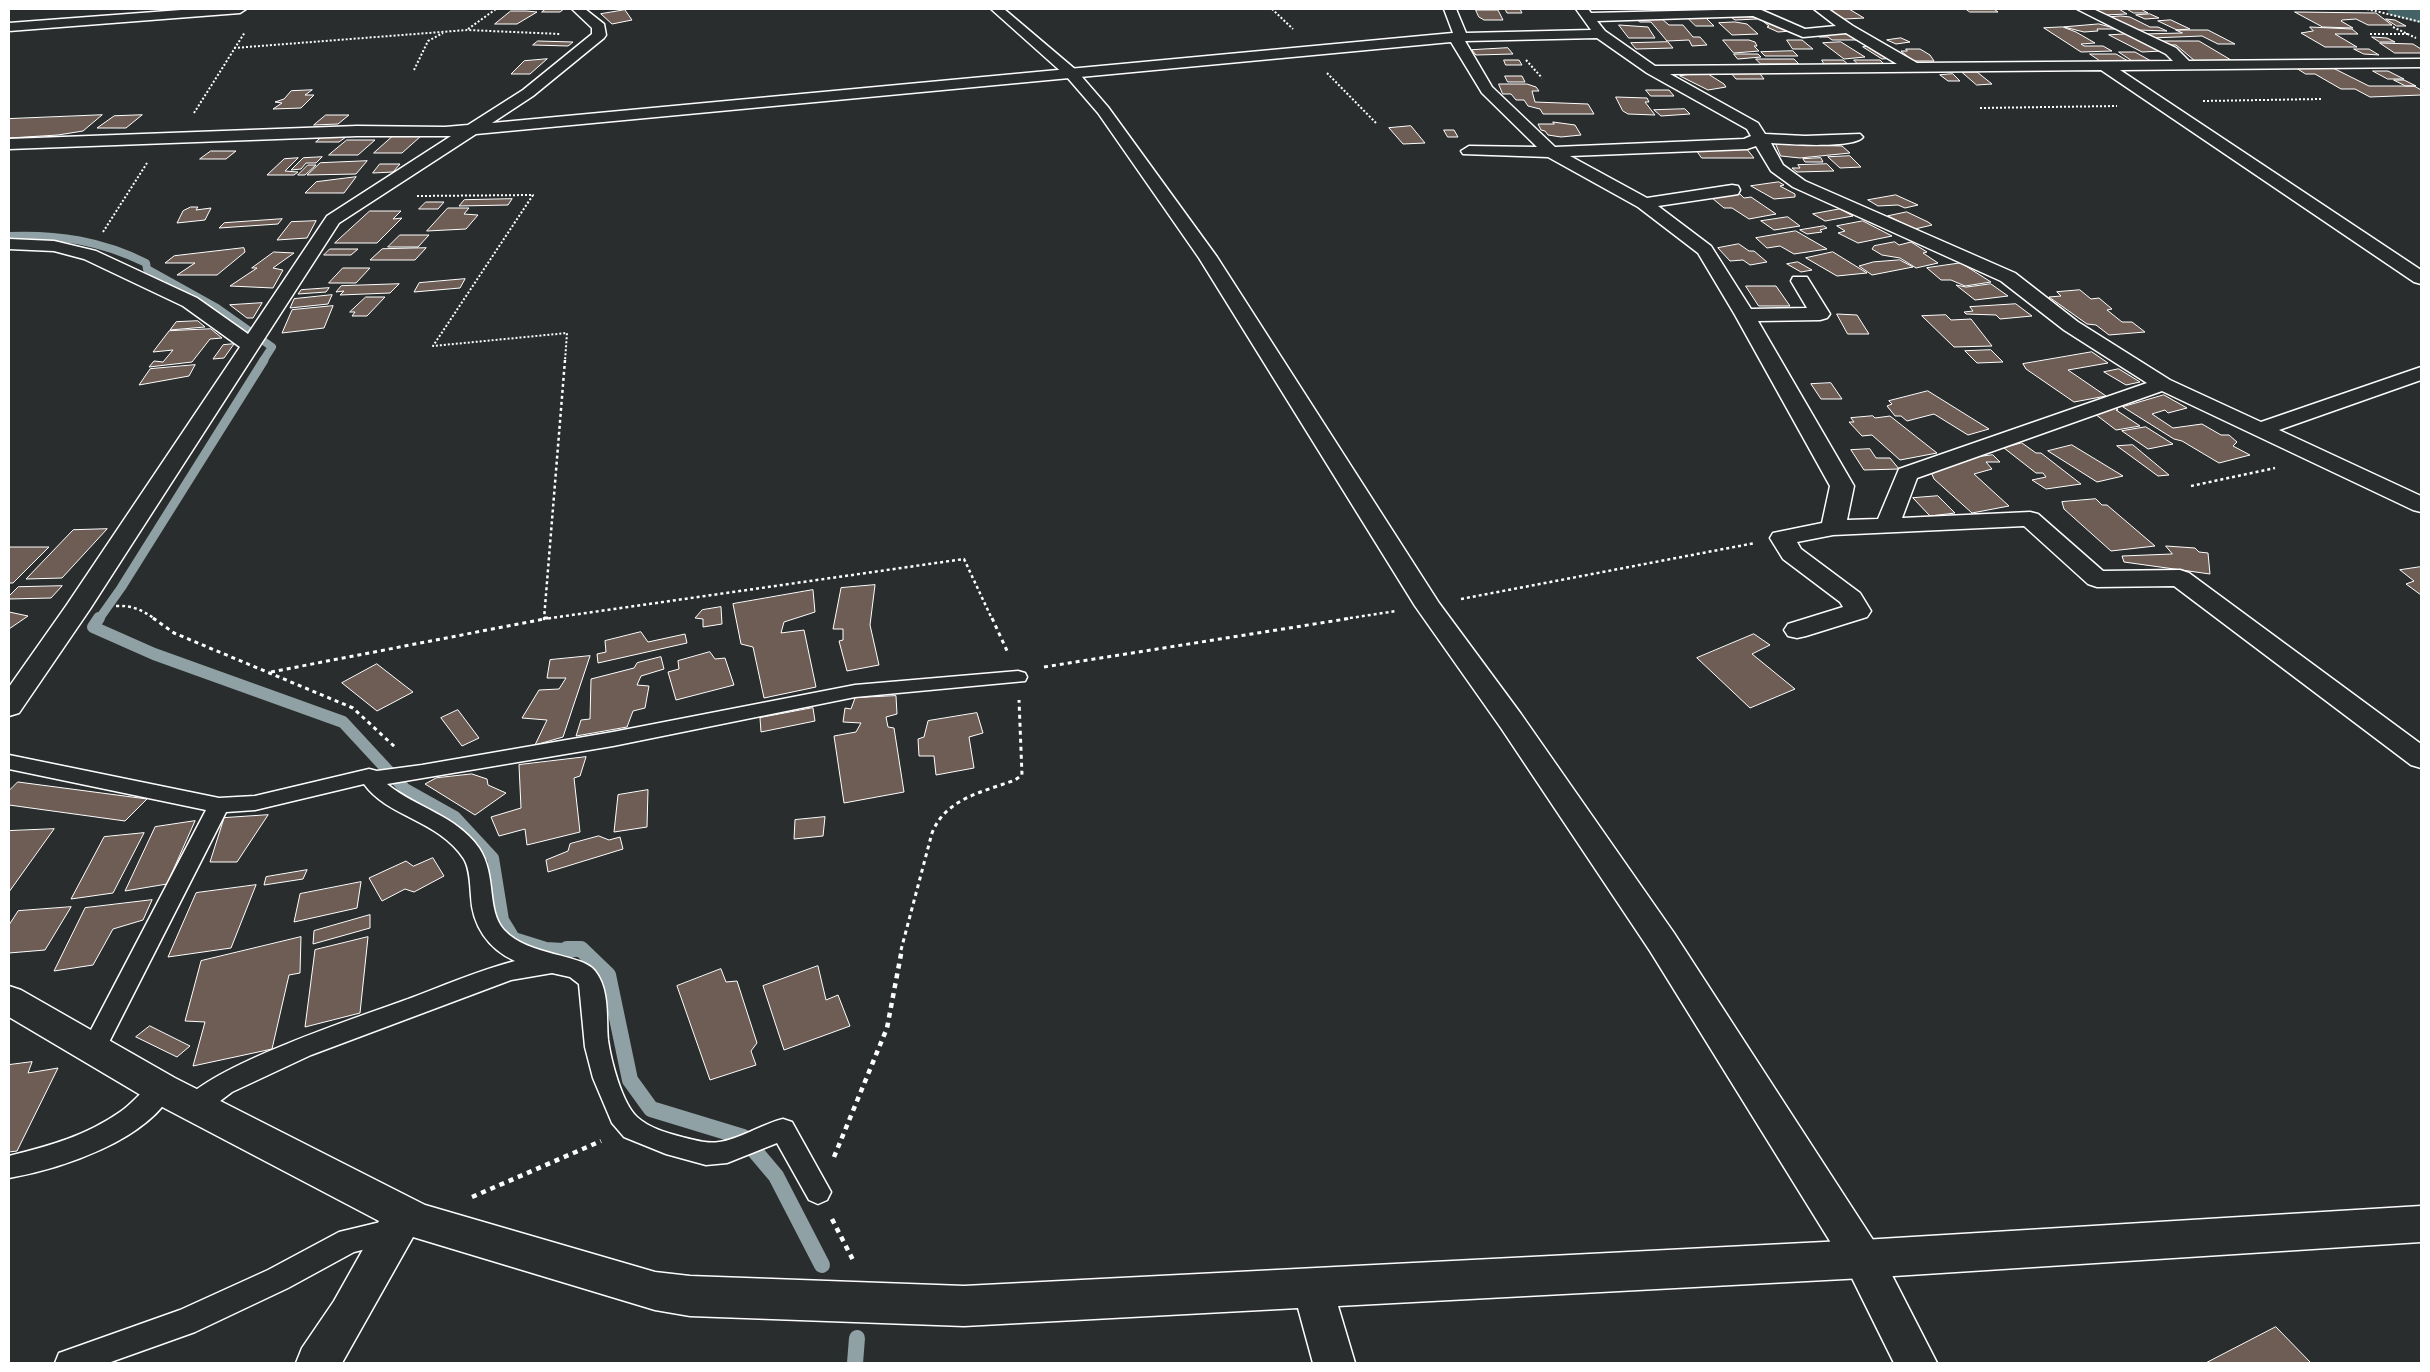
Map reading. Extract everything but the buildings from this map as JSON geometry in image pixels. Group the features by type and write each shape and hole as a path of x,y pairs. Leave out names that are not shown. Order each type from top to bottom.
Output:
{"street":[{"path":"9,27 240,9"},
{"path":"9,707 83,600 332,220 528,93 599,35 599,27 578,9"},
{"path":"997,9 1071,73 1103,110 1208,257 1428,606 1511,720 1662,942 1863,1259 1916,1363"},
{"path":"1450,9 1460,32 1457,36 1459,46 1487,90 1551,152 1644,203 1705,250 1745,314 1842,486 1833,528"},
{"path":"1820,9 1848,29 1914,68"},
{"path":"2083,9 2171,51 2184,64"},
{"path":"1584,13 1753,10 1803,33 1848,29"},
{"path":"1584,13 1600,34 1652,70 1753,126 1777,168 1799,184 2008,277 2071,326 2163,384 2421,505"},
{"path":"9,144 357,131 470,130 521,123 1457,36 1600,34"},
{"path":"1652,70 2421,63"},
{"path":"2106,67 2421,278"},
{"path":"1469,151 1551,152 1747,144 1760,138 1806,141 1855,137"},
{"path":"1644,203 1732,190"},
{"path":"9,244 54,246 90,255 190,302 254,338"},
{"path":"1745,314 1820,314 1800,281"},
{"path":"2260,429 2421,373"},
{"path":"1887,526 1906,474 2163,384"},
{"path":"1797,630 1858,610 1851,598 1792,554 1782,538 1833,528 2030,518 2097,579 2180,578 2421,758"},
{"path":"9,1000 162,1089 405,1222 655,1291 690,1296 964,1306 1863,1259 2421,1224"},
{"path":"317,1363 352,1309 374,1263 405,1222"},
{"path":"1313,1289 1334,1363"}],"lane":[{"path":"9,762 219,805 255,803 373,777 415,772 613,739 855,692 1017,674"},
{"path":"373,777 375,787 436,821 471,853 478,865 482,908 490,927 499,939 510,948 554,965"},
{"path":"93,1049 219,805"},
{"path":"194,1106 223,1085 302,1048 507,972 530,966 570,966 582,972 590,983 597,1047 618,1111 631,1128 686,1150 725,1153 768,1133 783,1130 818,1192"},
{"path":"9,1166 44,1160 93,1141 132,1118 162,1089"},
{"path":"69,1363 185,1322 278,1279 349,1241 405,1222"}],"path":[{"path":"468,30 496,9"},
{"path":"2367,9 2421,22"},
{"path":"102,235 250,25"},
{"path":"2393,28 2410,34 2421,41"},
{"path":"234,48 468,30 599,35"},
{"path":"414,70 428,41 444,32"},
{"path":"2370,34 2410,34"},
{"path":"1980,108 2321,99"},
{"path":"369,197 533,195 434,346 567,333 544,619"},
{"path":"2191,486 2322,458"},
{"path":"1017,674 1428,606 1782,538"},
{"path":"270,672 544,619 964,559 1017,674 1022,775 1015,780 955,805 944,811 938,820 932,833 902,946 887,1028 850,1121 818,1192 876,1303"},
{"path":"127,605 140,609 174,633 353,708 415,772"},
{"path":"405,1222 607,1138 651,1137"}],"waterway":[{"path":"2401,9 2421,14"},
{"path":"9,236 45,236 79,240 113,249 146,263 147,269 217,308 272,347 263,361"},
{"path":"99,619 121,588 264,360"},
{"path":"99,618 93,627 154,654 343,722 405,789 455,817 493,858 503,920 514,938 546,948 582,950"},
{"path":"567,949 581,949 608,975 630,1080 651,1109 743,1137 776,1176 822,1265"},
{"path":"855,1363 857,1338"}]}
